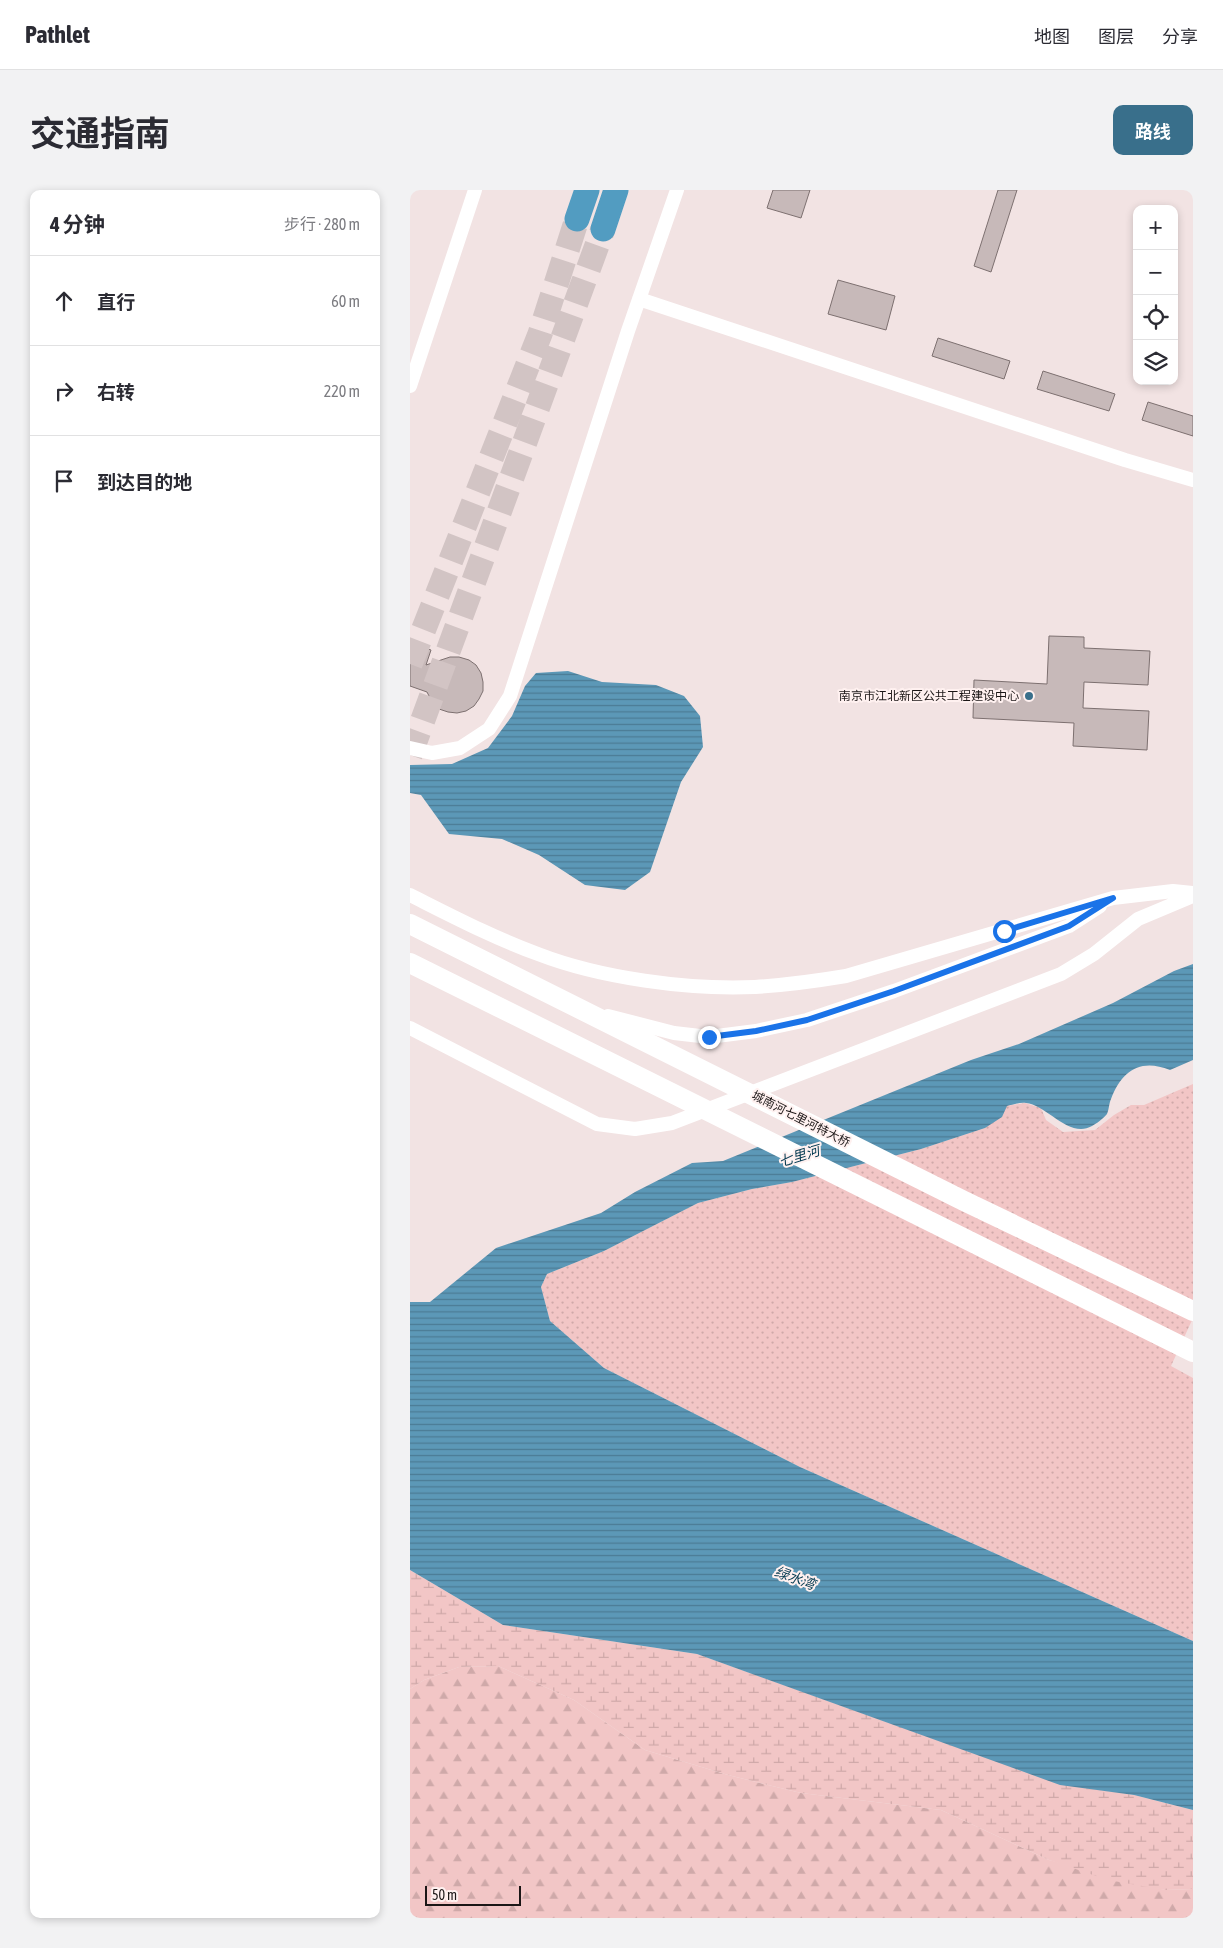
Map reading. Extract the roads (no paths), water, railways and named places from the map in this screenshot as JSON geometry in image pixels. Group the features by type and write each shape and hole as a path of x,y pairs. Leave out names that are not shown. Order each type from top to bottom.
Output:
{"highway":[{"path":"577,219 587,190"},
{"path":"602,229 616,190"}],"main road":[{"name":"城南河七里河特大桥","path":"410,924 947,1192 1193,1311"},
{"path":"410,963 1189,1350"}],"street":[{"path":"410,386 475,190"},
{"path":"410,748 432,753 460,748 489,729 510,696 639,299 677,190"},
{"path":"639,299 1125,460 1193,480"},
{"path":"410,895 490,935 539,955 598,972 656,982 746,987 802,983 846,976 1113,898 1173,891 1193,894"},
{"path":"410,1028 597,1124 635,1129 672,1123 1061,974 1094,954 1138,920 1193,894"},
{"path":"584,1010 674,1033 709,1037 756,1031 807,1020 894,991 1069,926 1113,898"}],"water":[{"path":"568,671 602,682 656,685 684,696 700,716 703,747 681,782 650,872 625,890 585,885 539,855 502,839 449,834 421,795 410,793 410,765 452,764 488,748 512,716 525,686 536,673"},
{"path":"1193,964 1193,1060 1170,1070 1150,1065 1134,1069 1127,1074 1116,1089 1110,1101 1107,1114 1092,1126 1083,1129 1075,1128 1058,1120 1042,1109 1026,1103 1007,1106 1002,1117 985,1128 921,1149 792,1182 752,1189 698,1203 604,1251 547,1274 541,1287 550,1321 604,1368 800,1467 1193,1641 1193,1810 1134,1795 1060,1785 697,1654 503,1625 410,1570 410,1302 430,1302 496,1248 601,1213 635,1192 692,1163 723,1161 971,1060 1019,1044 1113,1003 1174,971"}],"tunnel":[{"path":"410,664 540,334 577,219"},
{"path":"410,755 603,229"}],"place":[{"name":"南京市江北新区公共工程建设中心","path":"1029,696"}],"water label":[{"name":"七里河","path":"799,1156"},
{"name":"绿水湾","path":"795,1578"}]}
